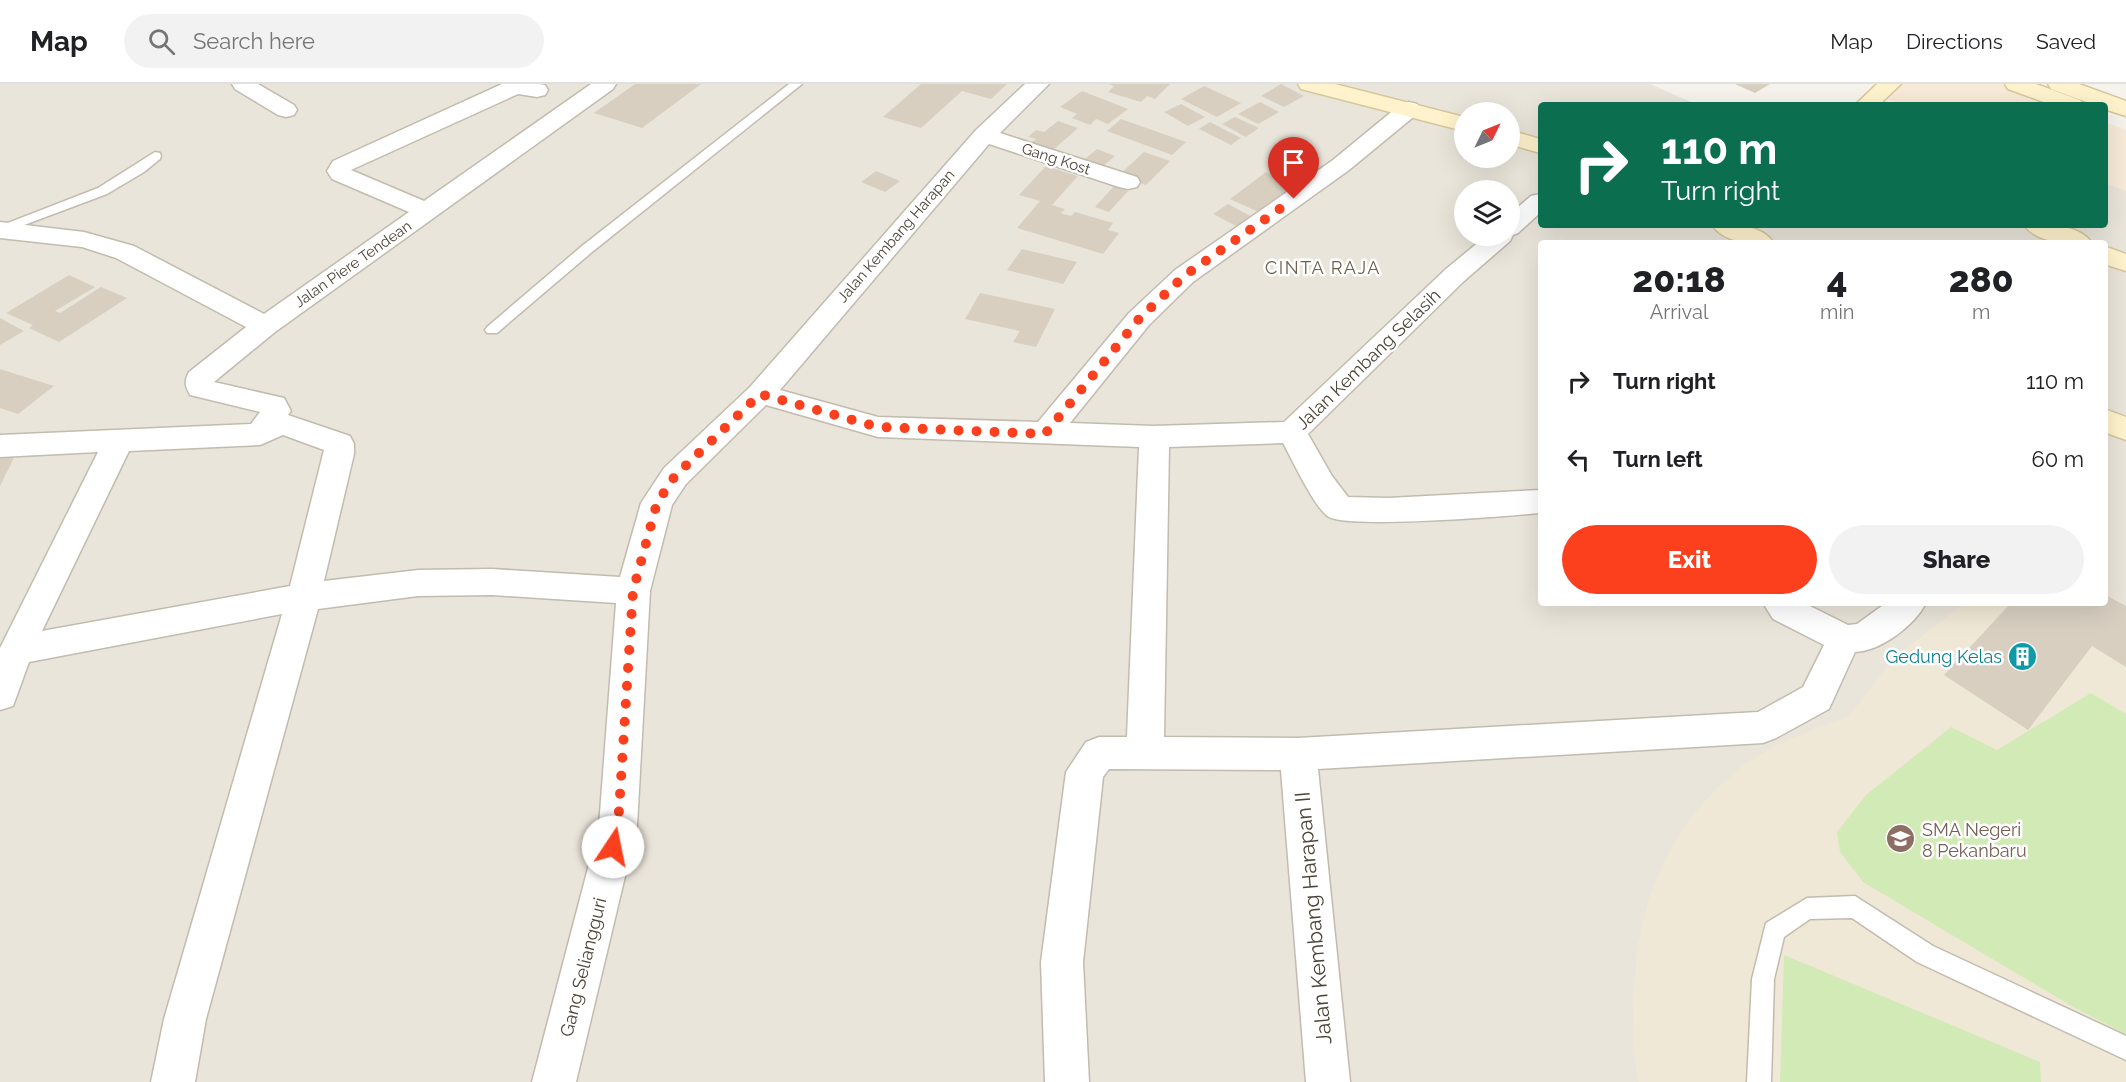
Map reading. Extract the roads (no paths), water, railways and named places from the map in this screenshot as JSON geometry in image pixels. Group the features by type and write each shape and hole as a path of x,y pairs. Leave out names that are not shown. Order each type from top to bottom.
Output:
{"street":[{"path":"243,84 286,110"},
{"name":"Jalan Piere Tendean","path":"260,434 276,411 274,405 200,388 198,383 204,375 265,326 605,84"},
{"name":"Jalan Kembang Harapan","path":"760,394 984,135 1038,84"},
{"path":"1310,84 1454,121"},
{"path":"1869,102 1890,84"},
{"path":"2016,84 2064,102"},
{"path":"2059,84 2107,102"},
{"path":"428,211 340,174 341,166 390,142 424,131 514,88 537,90"},
{"path":"2108,102 2126,109"},
{"path":"1045,434 1139,319 1184,276 1341,165 1409,109"},
{"path":"2108,118 2126,125"},
{"name":"Gang Kost","path":"984,135 1128,182"},
{"path":"1520,140 1538,145"},
{"path":"1520,218 1538,203"},
{"path":"1731,228 1755,240"},
{"path":"2044,228 2072,240"},
{"path":"1,230 84,240 125,252 265,326"},
{"name":"Jalan Kembang Selasih","path":"1489,246 1455,275 1292,432 1339,508 1388,510 1538,502"},
{"path":"2108,256 2126,263"},
{"path":"760,394 878,427 1154,437 1292,432"},
{"name":"Gang Seliangguri","path":"554,1082 618,826 633,591 657,503 675,476 760,394"},
{"path":"0,446 260,434 281,423 339,444 339,454 304,597 185,1019 173,1082"},
{"path":"1146,752 1154,437"},
{"path":"0,695 16,650 118,442"},
{"path":"16,650 304,597 418,584 492,582 633,591"},
{"path":"1782,606 1844,639 1863,638 1906,606"},
{"path":"1067,1082 1062,962 1085,772 1099,753 1298,754 1763,727 1816,698 1844,639"},
{"name":"Jalan Kembang Harapan II","path":"1298,754 1328,1082"}],"lane":[{"path":"492,330 587,249 796,84"},
{"path":"1,230 122,182 155,156"},
{"path":"1759,1082 1763,979 1774,931 1807,909 1855,907 1925,954 2126,1048"}],"place":[{"name":"Gedung Kelas","path":"2023,656"},
{"name":"SMA Negeri 8 Pekanbaru","path":"1901,839"}],"district":[{"name":"CINTA RAJA","path":"1323,267"}]}
